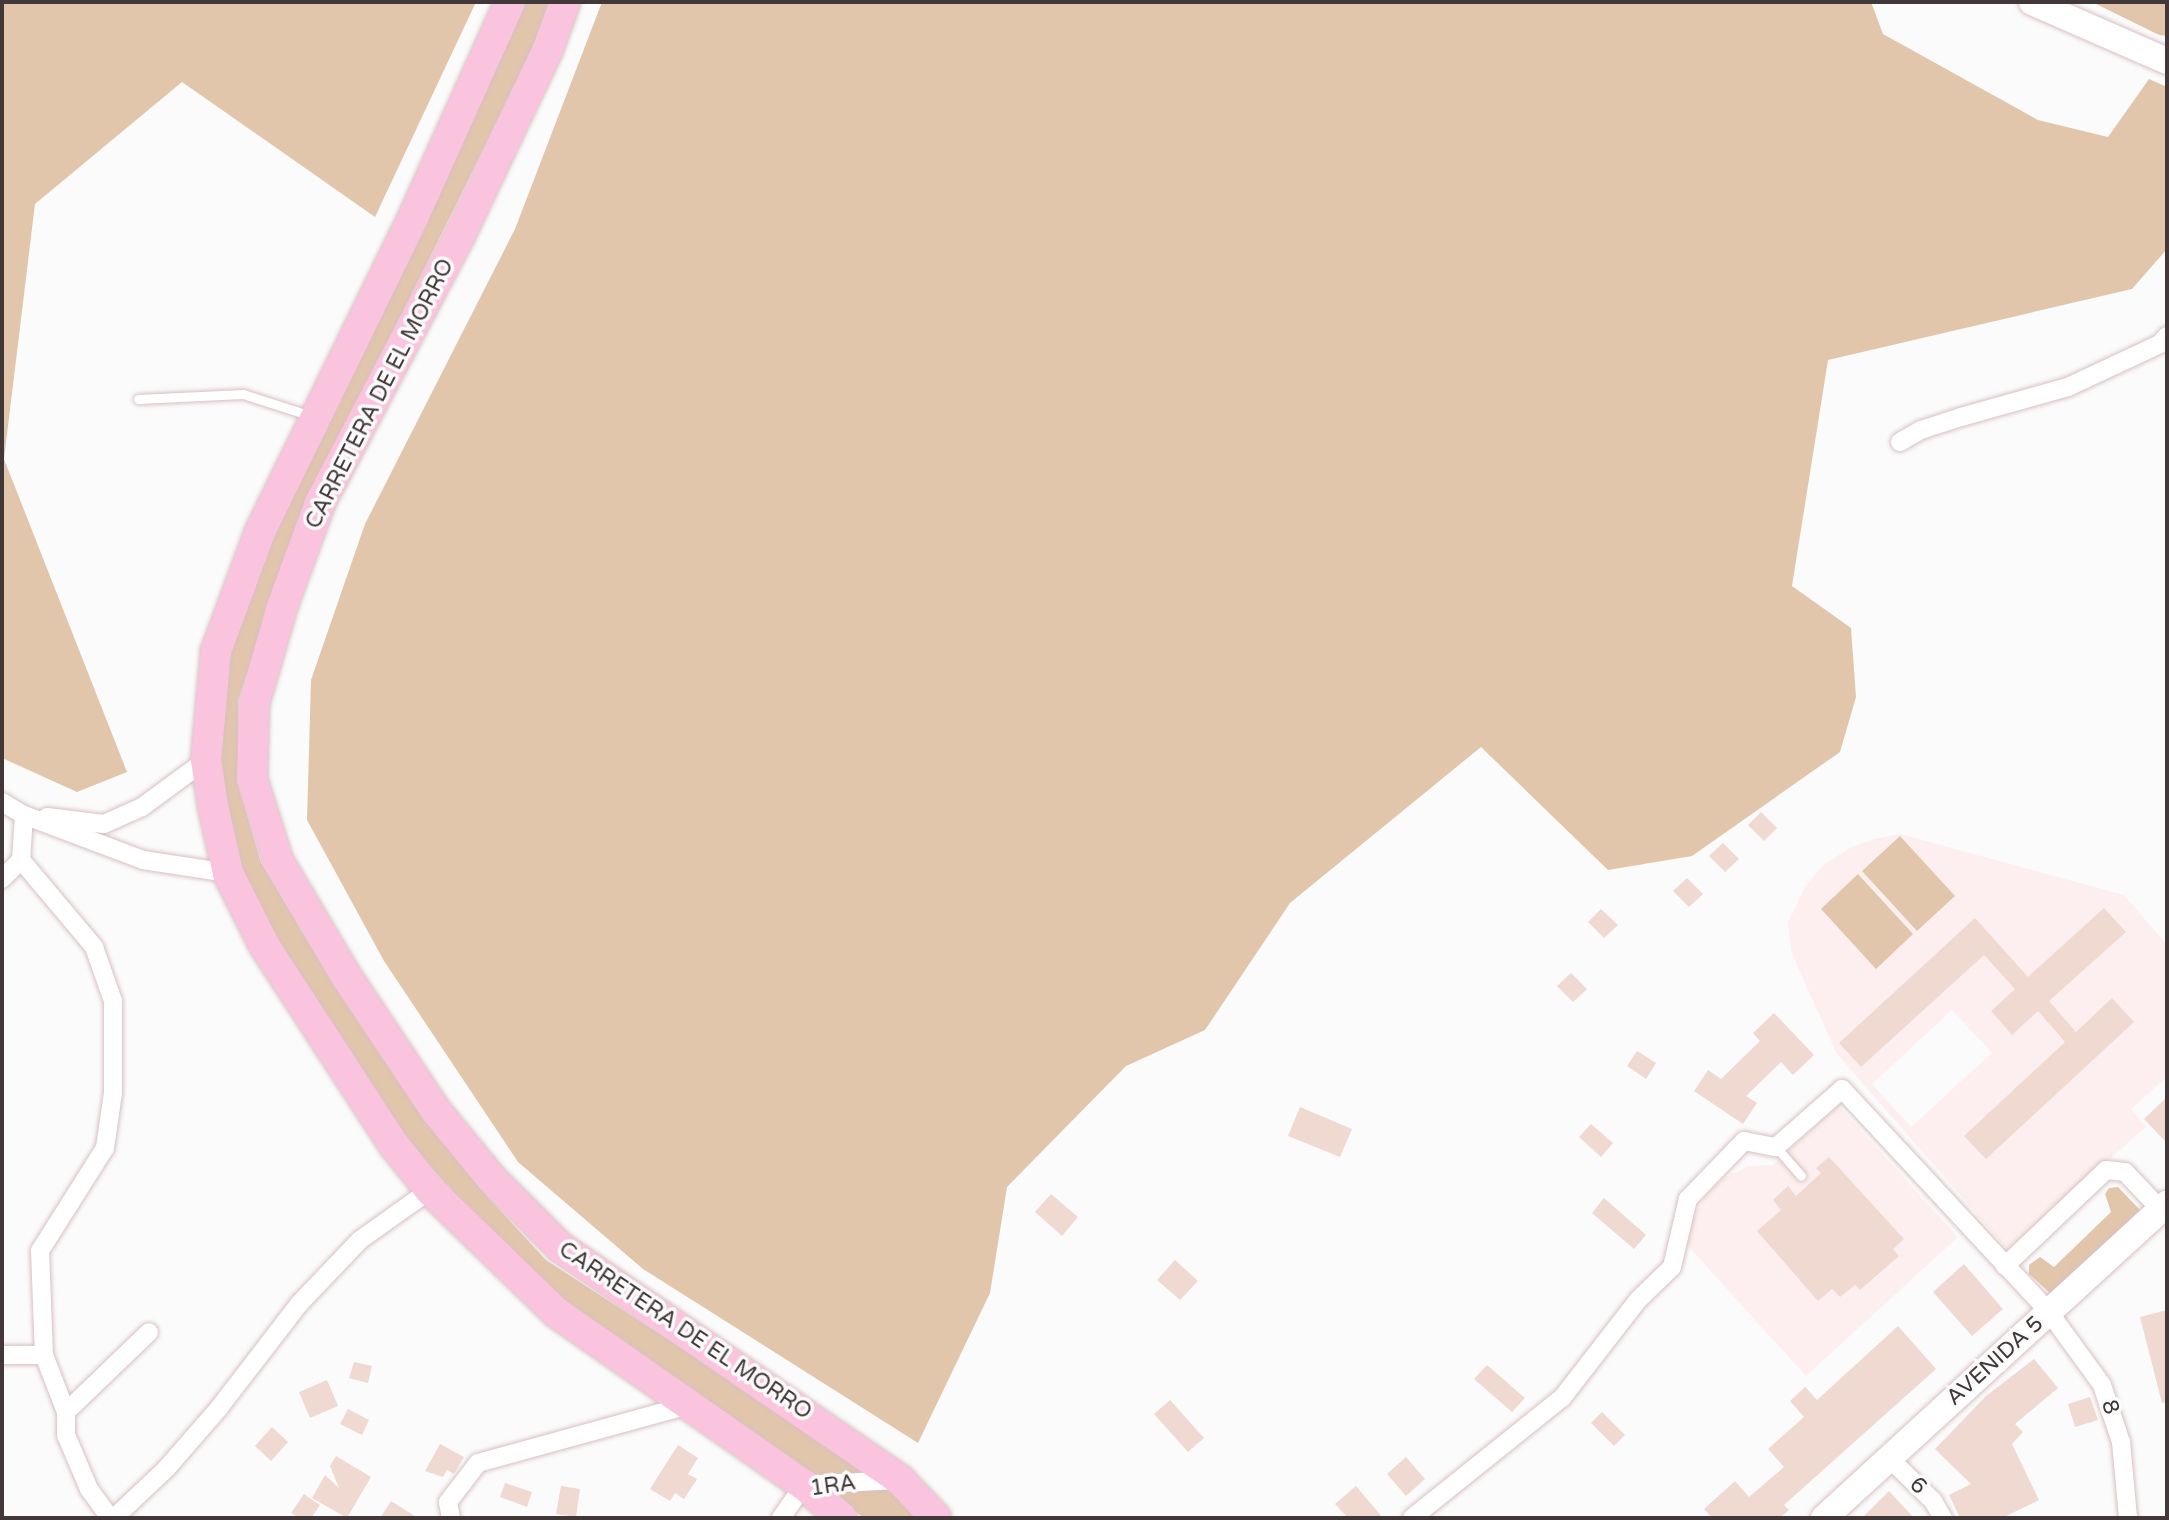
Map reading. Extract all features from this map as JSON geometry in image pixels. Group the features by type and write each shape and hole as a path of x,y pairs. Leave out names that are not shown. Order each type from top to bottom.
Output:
{"main road":[{"name":"CARRETERA DE EL MORRO","path":"565,2 548,49 460,235 320,503 282,607 254,704 252,779 278,861 346,976 436,1111 491,1178 560,1247 900,1480 936,1518"},
{"name":"CARRETERA DE EL MORRO","path":"509,4 414,216 260,532 216,651 206,760 228,873 264,945 346,1075 394,1145 430,1190 557,1313 804,1485 842,1518"},
{"path":"414,216 460,235"}],"street":[{"path":"2032,2 2167,61"},
{"path":"1900,442 1921,430 2068,387 2160,344 2167,336"},
{"path":"24,815 104,824 142,807 206,760"},
{"path":"2,802 24,815 143,860 228,873"},
{"path":"2,879 21,860 24,815"},
{"path":"21,860 94,947 113,1001 113,1093 105,1148 40,1251 44,1355 66,1412 66,1435 89,1489 112,1518 166,1469 219,1408 299,1304 360,1240 430,1190"},
{"name":"8","path":"1776,1147 1842,1089 2049,1312 2102,1385 2121,1442 2128,1518"},
{"path":"1412,1518 1562,1398 1638,1300 1672,1267 1688,1199 1744,1141 1776,1147"},
{"path":"2005,1266 2106,1170 2125,1172 2164,1207"},
{"name":"AVENIDA 5","path":"1824,1518 2164,1207"},
{"path":"66,1412 149,1332"},
{"path":"2,1355 44,1355"},
{"path":"451,1518 448,1502 478,1463 688,1405"},
{"name":"6","path":"1889,1458 1933,1501 1943,1518"},
{"name":"1RA","path":"781,1518 804,1485 900,1480"}],"lane":[{"path":"138,399 243,394 314,417"},
{"path":"1776,1147 1801,1176"}],"shaded area":[{"path":"2,2 476,2 375,217 182,82 35,204 4,459 127,772 77,792 2,758"},
{"path":"522,2 551,2 542,28 449,219 314,488 263,626 238,700 238,785 261,863 333,984 422,1117 484,1193 546,1260 761,1400 902,1498 917,1518 864,1518 567,1306 511,1255 410,1144 270,932 240,870 217,759 223,653 269,531"},
{"path":"602,2 1871,2 1883,34 2038,120 2108,137 2149,79 2167,87 2167,249 2132,289 1828,360 1792,586 1851,628 1856,697 1840,752 1692,856 1608,870 1481,747 1290,903 1205,1030 1126,1066 1007,1187 990,1293 918,1443 643,1269 518,1162 384,961 307,820 311,680 365,524 515,229"},
{"path":"2092,2 2167,2 2167,36 2159,35"},
{"path":"1900,834 2124,895 2167,945 2167,1077 2131,1109 2146,1127 2007,1249 1837,1054 1792,954 1788,923 1804,889 1823,865 1850,848","holes":["1952,1010 1992,1053 1911,1127 1872,1084"]},
{"path":"1900,836 1955,896 1917,931 1862,871"},
{"path":"1858,874 1913,934 1876,969 1821,909"},
{"path":"1838,1105 1958,1237 1806,1376 1686,1244 1690,1224 1704,1198 1724,1178 1749,1166 1773,1165"},
{"path":"2118,1187 2140,1210 2051,1294 2029,1274 2029,1265 2040,1257 2054,1267 2111,1212 2105,1194 2109,1188"}],"building":[{"path":"1761,812 1777,828 1764,841 1748,825"},
{"path":"1723,843 1739,859 1725,872 1709,856"},
{"path":"1687,878 1703,894 1689,907 1673,891"},
{"path":"2104,908 2126,932 2049,1001 2076,1032 2112,998 2134,1022 1986,1159 1964,1136 2065,1042 2038,1011 2012,1035 1991,1011 2015,989 1984,955 1861,1067 1839,1043 1975,918 2028,977"},
{"path":"1601,909 1618,925 1604,938 1588,922"},
{"path":"1571,973 1587,989 1573,1002 1557,986"},
{"path":"1774,1013 1814,1055 1793,1075 1781,1062 1746,1096 1757,1103 1743,1124 1694,1091 1708,1070 1721,1079 1760,1041 1753,1033"},
{"path":"1637,1051 1656,1063 1646,1079 1627,1066"},
{"path":"2167,1097 2167,1143 2144,1119"},
{"path":"1300,1107 1352,1129 1340,1157 1288,1136"},
{"path":"1591,1124 1613,1143 1601,1157 1579,1137"},
{"path":"1829,1157 1904,1239 1893,1249 1899,1256 1860,1290 1855,1285 1840,1297 1832,1289 1818,1301 1757,1231 1781,1210 1773,1200 1788,1186 1796,1196 1821,1173 1816,1168"},
{"path":"1051,1194 1078,1217 1062,1236 1035,1212"},
{"path":"1604,1198 1646,1235 1634,1249 1592,1213"},
{"path":"1175,1260 1198,1281 1180,1300 1157,1280"},
{"path":"1964,1264 2003,1309 1972,1336 1933,1292"},
{"path":"2167,1310 2167,1402 2162,1403 2140,1317"},
{"path":"1898,1326 1936,1369 1784,1505 1789,1510 1780,1518 1712,1518 1704,1509 1735,1481 1749,1497 1784,1467 1768,1449 1804,1417 1790,1401 1805,1387 1817,1400"},
{"path":"2034,1359 2058,1388 2015,1424 2023,1432 2012,1444 2039,1500 2002,1518 1960,1518 1949,1495 1971,1484 1935,1449 1986,1396"},
{"path":"354,1362 372,1366 368,1383 349,1378"},
{"path":"1487,1365 1525,1398 1512,1412 1474,1379"},
{"path":"327,1380 338,1406 310,1418 299,1392"},
{"path":"2090,1397 2098,1420 2075,1427 2068,1404"},
{"path":"1170,1400 1204,1438 1188,1452 1154,1414"},
{"path":"348,1409 369,1420 362,1435 340,1424"},
{"path":"1602,1412 1625,1435 1614,1446 1591,1423"},
{"path":"272,1427 288,1442 271,1461 255,1446"},
{"path":"440,1444 464,1457 454,1474 447,1470 443,1477 425,1471"},
{"path":"678,1445 698,1458 688,1474 697,1479 684,1499 675,1493 670,1501 650,1489"},
{"path":"336,1456 371,1477 347,1518 312,1498 325,1475 339,1488 330,1466"},
{"path":"1406,1457 1425,1479 1406,1496 1387,1474"},
{"path":"505,1483 532,1492 527,1507 500,1497"},
{"path":"561,1486 580,1489 576,1517 556,1514"},
{"path":"1356,1486 1383,1518 1348,1518 1335,1504"},
{"path":"1889,1491 1914,1518 1862,1518"},
{"path":"304,1494 320,1505 311,1518 299,1518 291,1513"},
{"path":"391,1501 418,1518 380,1518"}]}
